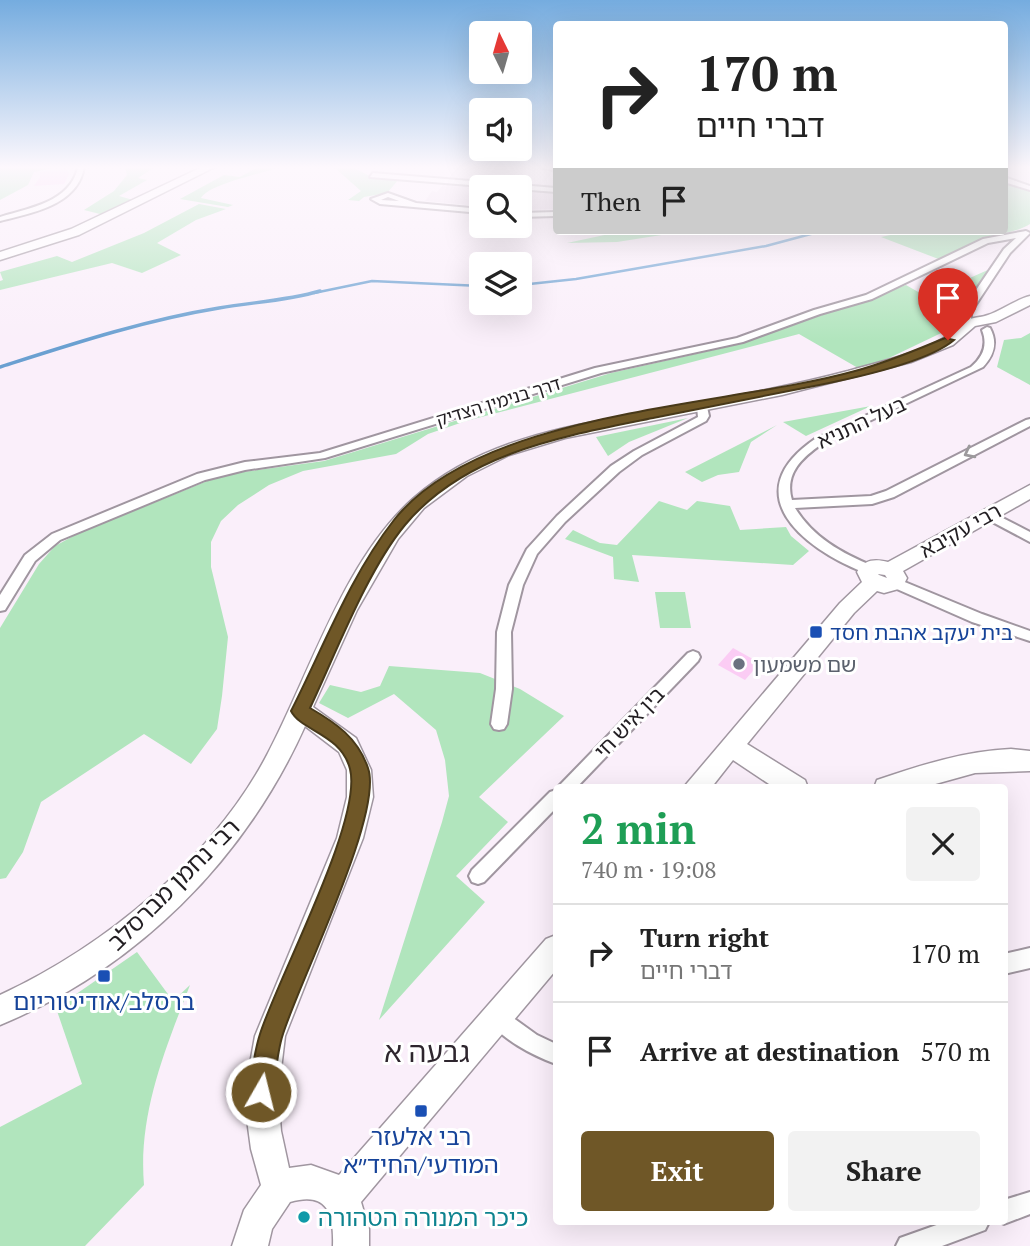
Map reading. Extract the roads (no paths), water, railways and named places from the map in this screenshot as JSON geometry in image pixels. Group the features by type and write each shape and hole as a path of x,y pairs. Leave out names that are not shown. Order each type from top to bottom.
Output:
{"street":[{"path":"0,256 90,225"},
{"name":"בעל התניא","path":"787,504 783,478 788,466 806,448 975,369 985,359 989,351 980,326 971,316 973,305 1007,251 1027,232"},
{"name":"דרך בנימין הצדיק","path":"0,606 30,558 56,537 201,477 245,466 321,456 588,373 740,340 817,312 869,297 986,241 1027,232"},
{"name":"רבי נחמן מברסלב","path":"0,1010 102,955 175,889 243,814 273,768 349,608 387,539 400,522 435,488 476,463 534,441 857,374 915,355 1030,300"},
{"path":"499,724 504,689 504,632 516,585 532,552 561,519 600,482 638,453 702,419 702,407"},
{"path":"787,504 872,500 890,494 1030,422"},
{"name":"רבי עקיבא","path":"698,784 847,608 882,576 1030,491"},
{"path":"787,504 809,536 827,549 977,618 1030,636"},
{"path":"987,514 1030,538"},
{"name":"בין איש חי","path":"569,784 693,657"},
{"path":"279,1188 262,1118 264,1064 271,1036 349,838 360,797 359,770 348,746 332,730 300,711"},
{"path":"730,746 790,784"},
{"path":"899,784 967,763 1010,758 1030,761"},
{"path":"478,876 553,800"},
{"path":"342,1198 553,953"},
{"path":"1008,963 1030,958"},
{"path":"498,1017 530,1042 553,1053"},
{"path":"250,1246 256,1222 279,1188 306,1181 320,1182 332,1188 342,1198 349,1212 351,1246"},
{"path":"1008,1211 1030,1203"},
{"path":"908,1246 968,1225"}],"waterway":[{"path":"532,284 576,279 766,246 807,235"},
{"path":"314,293 372,281 469,285"},
{"path":"0,367 164,319 320,291"}],"place":[{"name":"בית יעקב אהבת חסד","path":"816,632"},
{"name":"שם משמעון","path":"739,664"},
{"name":"ברסלב/אודיטוריום","path":"104,976"},
{"name":"רבי אלעזר המודעי/החיד״א","path":"421,1111"},
{"name":"כיכר המנורה הטהורה","path":"304,1217"}],"district":[{"name":"גבעה א","path":"427,1051"}]}
